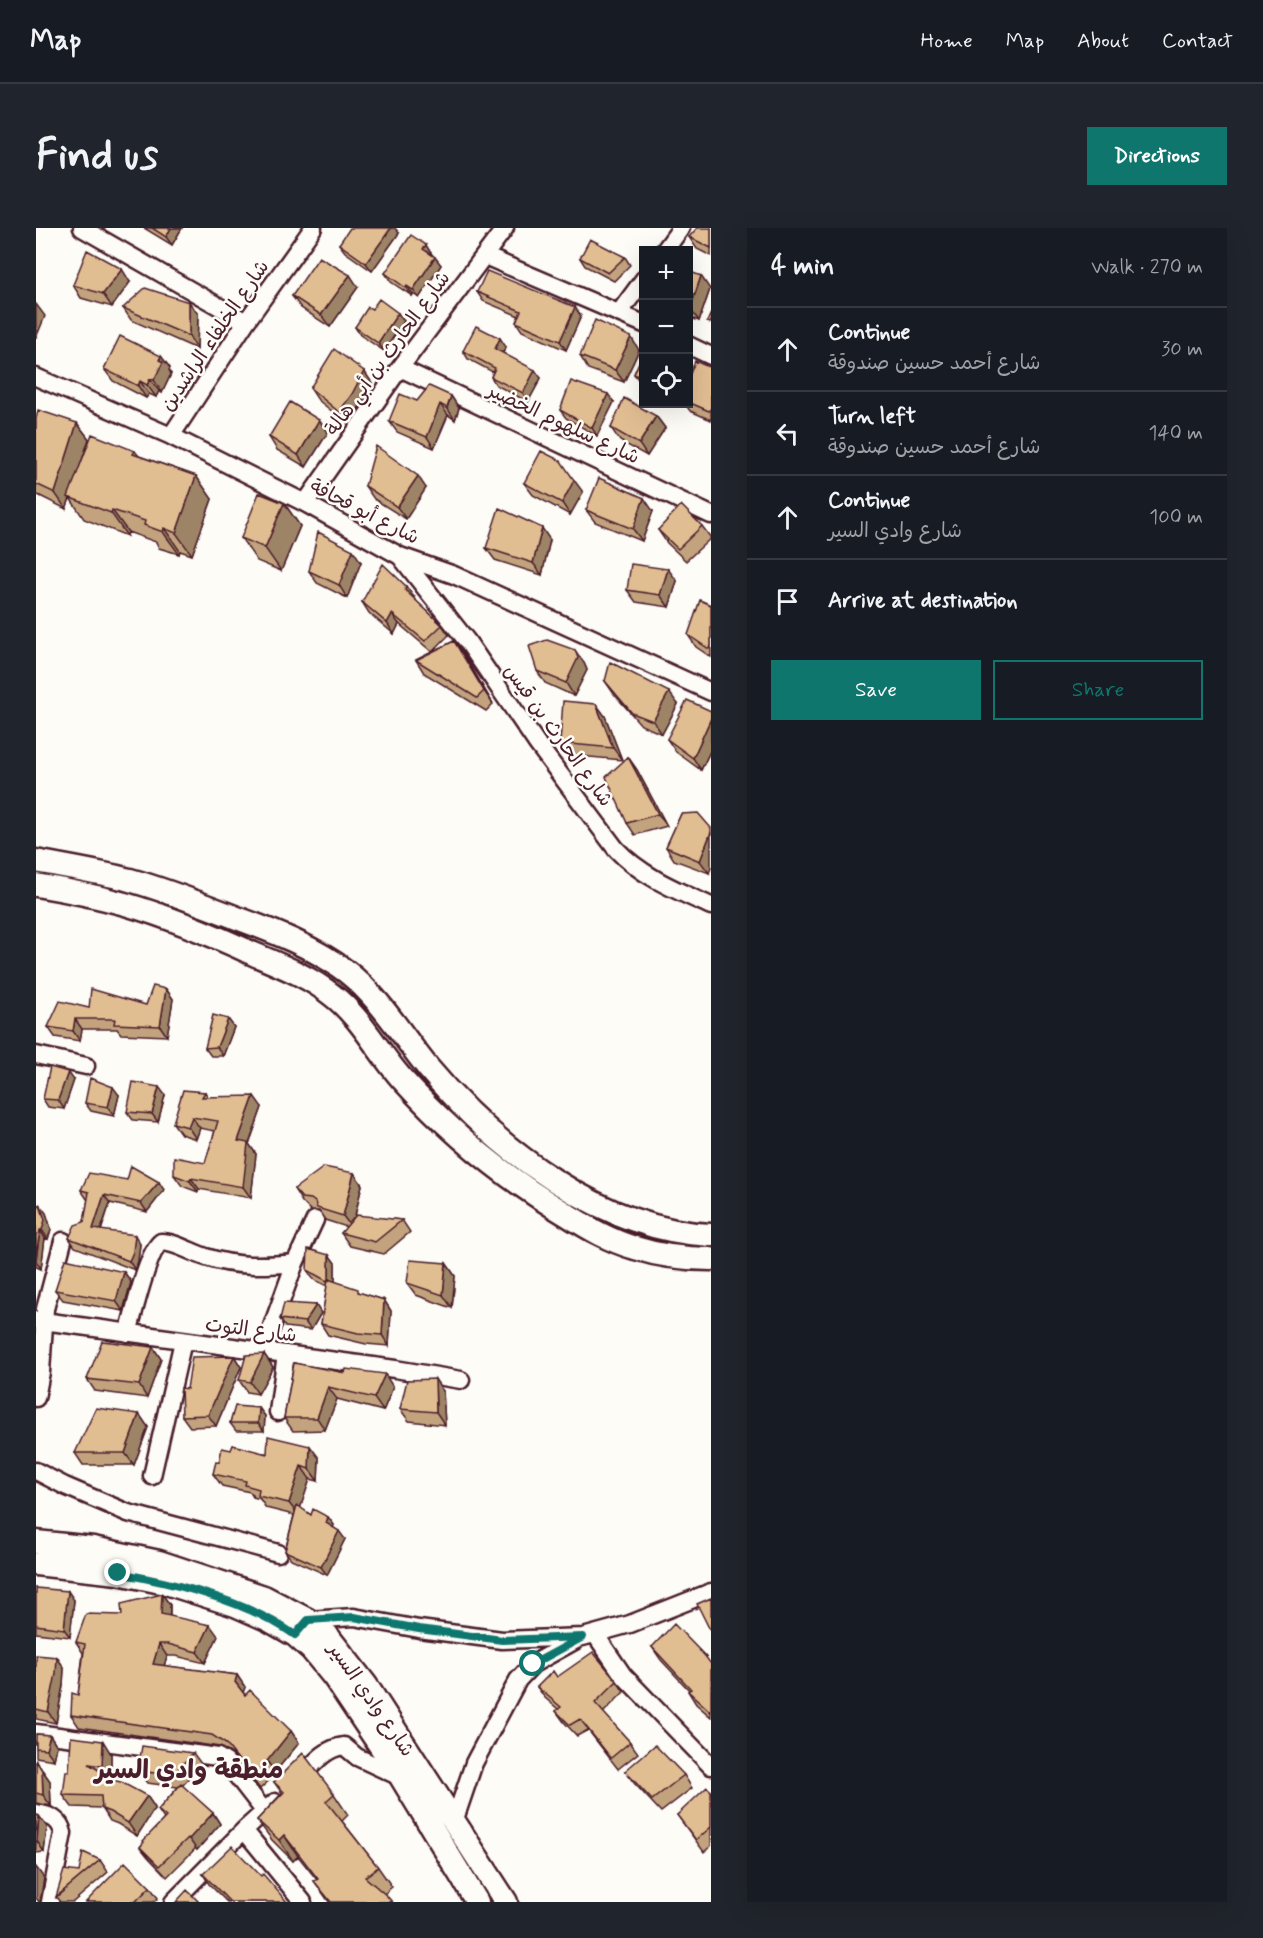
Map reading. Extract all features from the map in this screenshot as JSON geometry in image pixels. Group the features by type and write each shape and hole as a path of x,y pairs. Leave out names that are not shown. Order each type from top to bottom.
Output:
{"main road":[{"path":"36,861 96,872 161,889 264,928 308,948 347,972 363,986 450,1093 490,1132 533,1165 579,1194 634,1220 677,1232 711,1235"},
{"path":"36,885 89,895 152,912 216,937 301,975 343,1004 386,1060 429,1107 489,1161 534,1194 597,1233 624,1244 654,1254 711,1259"},
{"name":"شارع وادي السير","path":"36,1542 93,1548 159,1562 264,1597 301,1627 312,1650 334,1677 401,1778 477,1902"},
{"name":"شارع وادي السير","path":"36,1564 118,1573 166,1583 235,1605 269,1620 301,1627 332,1641 366,1685 506,1902"}],"street":[{"name":"شارع الخلفاء الراشدين","path":"171,436 246,322 313,228"},
{"name":"شارع الحارث بن أبي هالة","path":"305,504 400,368 505,228"},
{"path":"668,246 681,228"},
{"path":"92,230 246,322"},
{"path":"485,256 639,322"},
{"path":"619,313 639,286"},
{"path":"693,347 711,356"},
{"name":"شارع سلهوم الخضير","path":"400,368 711,515"},
{"name":"شارع أبو قحافة","path":"36,377 171,436 305,504 400,556 454,575 711,693"},
{"name":"شارع الحارث بن قيس","path":"400,556 467,640 538,745 616,849 625,859 650,876 711,906"},
{"path":"36,1055 86,1066"},
{"path":"263,1351 295,1263 315,1220"},
{"path":"36,1398 41,1372 40,1320 63,1241"},
{"path":"128,1333 148,1264 153,1251 161,1242 168,1242 206,1257 238,1265 295,1263"},
{"name":"شارع التوت","path":"40,1320 461,1380"},
{"path":"152,1476 183,1341"},
{"path":"278,1412 286,1354"},
{"path":"36,1471 128,1514 278,1553"},
{"path":"301,1627 354,1617 419,1629 502,1640 589,1635 630,1624 711,1592"},
{"path":"589,1635 623,1675 711,1766"},
{"path":"454,1822 474,1763 518,1680 533,1664 589,1635"},
{"path":"36,1733 218,1757 226,1762 265,1812"},
{"path":"173,1902 244,1830 333,1747 344,1746 357,1757 401,1778"},
{"path":"36,1813 45,1814 58,1821 63,1833 50,1902"},
{"path":"244,1830 303,1902"}],"building":[{"path":"152,228 171,228 166,237"},
{"path":"350,228 391,228 366,263 339,244"},
{"path":"697,228 711,228 711,248 689,237"},
{"path":"411,235 426,245 423,249 435,257 413,290 407,286 406,288 385,273"},
{"path":"590,239 625,257 608,273 580,258"},
{"path":"87,250 122,269 103,294 73,285"},
{"path":"319,257 350,275 321,315 292,296"},
{"path":"487,271 575,307 560,341 516,322 521,311 477,292"},
{"path":"693,273 701,276 693,300"},
{"path":"145,288 189,302 189,336 123,308"},
{"path":"379,299 398,313 378,343 355,327 368,307 372,309"},
{"path":"595,320 631,337 615,370 580,356"},
{"path":"476,326 500,338 495,349 535,370 523,393 491,377 495,368 463,351"},
{"path":"120,336 161,356 159,360 163,362 154,380 150,379 147,385 140,381 138,386 104,369"},
{"path":"334,349 364,371 339,412 310,388"},
{"path":"695,361 711,368 711,408 709,411 693,404"},
{"path":"639,362 639,376 634,374"},
{"path":"571,381 608,394 592,428 560,410"},
{"path":"429,386 451,396 447,408 440,404 427,437 389,421 400,394 417,401"},
{"path":"624,398 656,416 639,444 611,428"},
{"path":"290,402 319,420 298,455 269,437"},
{"path":"38,410 77,423 55,493 36,484"},
{"path":"92,434 135,451 133,454 196,476 176,533 164,528 163,532 144,525 145,521 112,510 111,513 68,497"},
{"path":"376,446 418,476 397,507 365,486"},
{"path":"541,451 561,461 574,480 562,503 524,483"},
{"path":"599,478 644,498 633,529 586,510"},
{"path":"259,493 284,503 265,548 241,538"},
{"path":"681,505 702,526 678,549 658,530"},
{"path":"499,508 542,528 533,563 486,548"},
{"path":"318,532 353,550 339,585 309,571"},
{"path":"383,564 406,586 405,590 442,625 425,641 392,614 387,623 362,602"},
{"path":"631,564 668,569 660,595 627,590"},
{"path":"700,600 711,605 711,646 709,649 688,635"},
{"path":"547,640 575,650 578,658 566,683 537,671 529,646"},
{"path":"454,641 484,691 477,698 416,660"},
{"path":"610,662 669,692 653,721 632,713 605,681"},
{"path":"687,700 711,711 711,718 693,758 667,739"},
{"path":"563,701 596,704 613,748 560,743"},
{"path":"628,757 658,814 627,823 606,777"},
{"path":"698,813 711,828 700,861 666,847 681,814"},
{"path":"153,986 166,989 160,1026 114,1024 115,1019 75,1019 73,1031 48,1027 60,1001 89,1008 91,989 146,1005"},
{"path":"213,1015 228,1019 217,1047 205,1048"},
{"path":"50,1067 68,1072 58,1100 43,1099"},
{"path":"90,1078 113,1087 108,1107 85,1103"},
{"path":"133,1082 159,1087 152,1114 127,1112"},
{"path":"183,1090 205,1092 202,1097 254,1096 238,1141 248,1143 243,1187 191,1178 190,1181 174,1175 174,1157 205,1163 218,1121 192,1117 188,1127 173,1123"},
{"path":"131,1166 159,1182 141,1203 104,1195 93,1229 135,1235 133,1252 129,1261 69,1238 75,1225 84,1222 89,1192 81,1190 89,1173 127,1180"},
{"path":"324,1167 354,1173 343,1216 317,1208 315,1202 302,1198 294,1189"},
{"path":"36,1205 40,1205 45,1220 40,1230 36,1257"},
{"path":"356,1215 402,1220 375,1242 341,1233"},
{"path":"308,1249 329,1255 329,1280 307,1270"},
{"path":"65,1259 124,1272 116,1301 55,1290"},
{"path":"410,1260 446,1263 443,1295 407,1283"},
{"path":"328,1279 384,1300 382,1335 358,1333 321,1324"},
{"path":"284,1303 316,1305 305,1322 280,1319"},
{"path":"102,1341 153,1347 139,1385 87,1379"},
{"path":"264,1354 250,1382 239,1380 246,1355"},
{"path":"234,1356 208,1415 182,1416 181,1388 187,1389 192,1357"},
{"path":"294,1363 345,1373 346,1369 385,1374 374,1398 328,1387 317,1418 284,1418"},
{"path":"435,1379 436,1412 400,1409 407,1380"},
{"path":"235,1406 259,1408 258,1423 230,1423"},
{"path":"96,1408 139,1414 125,1453 75,1453"},
{"path":"268,1436 310,1446 309,1469 301,1466 289,1503 258,1496 259,1489 245,1485 246,1481 213,1474 222,1448 231,1450 233,1445 267,1454"},
{"path":"297,1505 311,1515 313,1509 328,1517 326,1523 339,1531 321,1567 285,1551"},
{"path":"36,1588 68,1591 64,1629 36,1625"},
{"path":"162,1594 161,1614 210,1625 197,1652 168,1644 159,1644 153,1664 237,1675 235,1682 245,1695 250,1690 291,1731 267,1761 268,1763 252,1777 226,1744 212,1735 71,1715 72,1693 78,1695 85,1644 76,1642 86,1614 122,1615 121,1604"},
{"path":"711,1598 711,1630 710,1630 697,1604"},
{"path":"674,1624 711,1664 711,1712 688,1691 691,1689 652,1647"},
{"path":"593,1652 617,1681 595,1703 630,1742 611,1758 580,1719 570,1725 556,1711 561,1707 537,1687 553,1671 557,1677"},
{"path":"36,1655 57,1657 48,1712 36,1709"},
{"path":"36,1734 50,1735 46,1749 36,1748"},
{"path":"71,1737 103,1741 102,1766 89,1764 102,1772 102,1778 121,1782 147,1796 128,1823 102,1809 101,1796 63,1795 66,1771 69,1772"},
{"path":"655,1745 684,1775 652,1800 625,1771"},
{"path":"142,1746 193,1753 172,1775 138,1771"},
{"path":"303,1753 334,1794 326,1801 378,1867 365,1877 392,1902 331,1902 314,1881 318,1879 284,1835 279,1840 257,1820 284,1792 274,1782"},
{"path":"36,1761 42,1770 43,1795 36,1793"},
{"path":"181,1784 213,1813 159,1866 140,1847 166,1817 158,1810"},
{"path":"707,1787 711,1791 711,1827 696,1840 677,1815"},
{"path":"36,1815 39,1816 36,1842"},
{"path":"232,1846 261,1876 263,1874 287,1902 230,1902 203,1874"},
{"path":"83,1852 100,1860 56,1897 64,1870 79,1872"},
{"path":"125,1862 150,1887 135,1902 86,1902"},
{"path":"187,1890 199,1902 176,1902"}],"district":[{"name":"منطقة وادي السير","path":"189,1769"}],"route":[{"path":"118,1573 166,1583 211,1596 255,1613 295,1635 308,1620 354,1617 419,1629 502,1640 583,1637 533,1664"}]}
